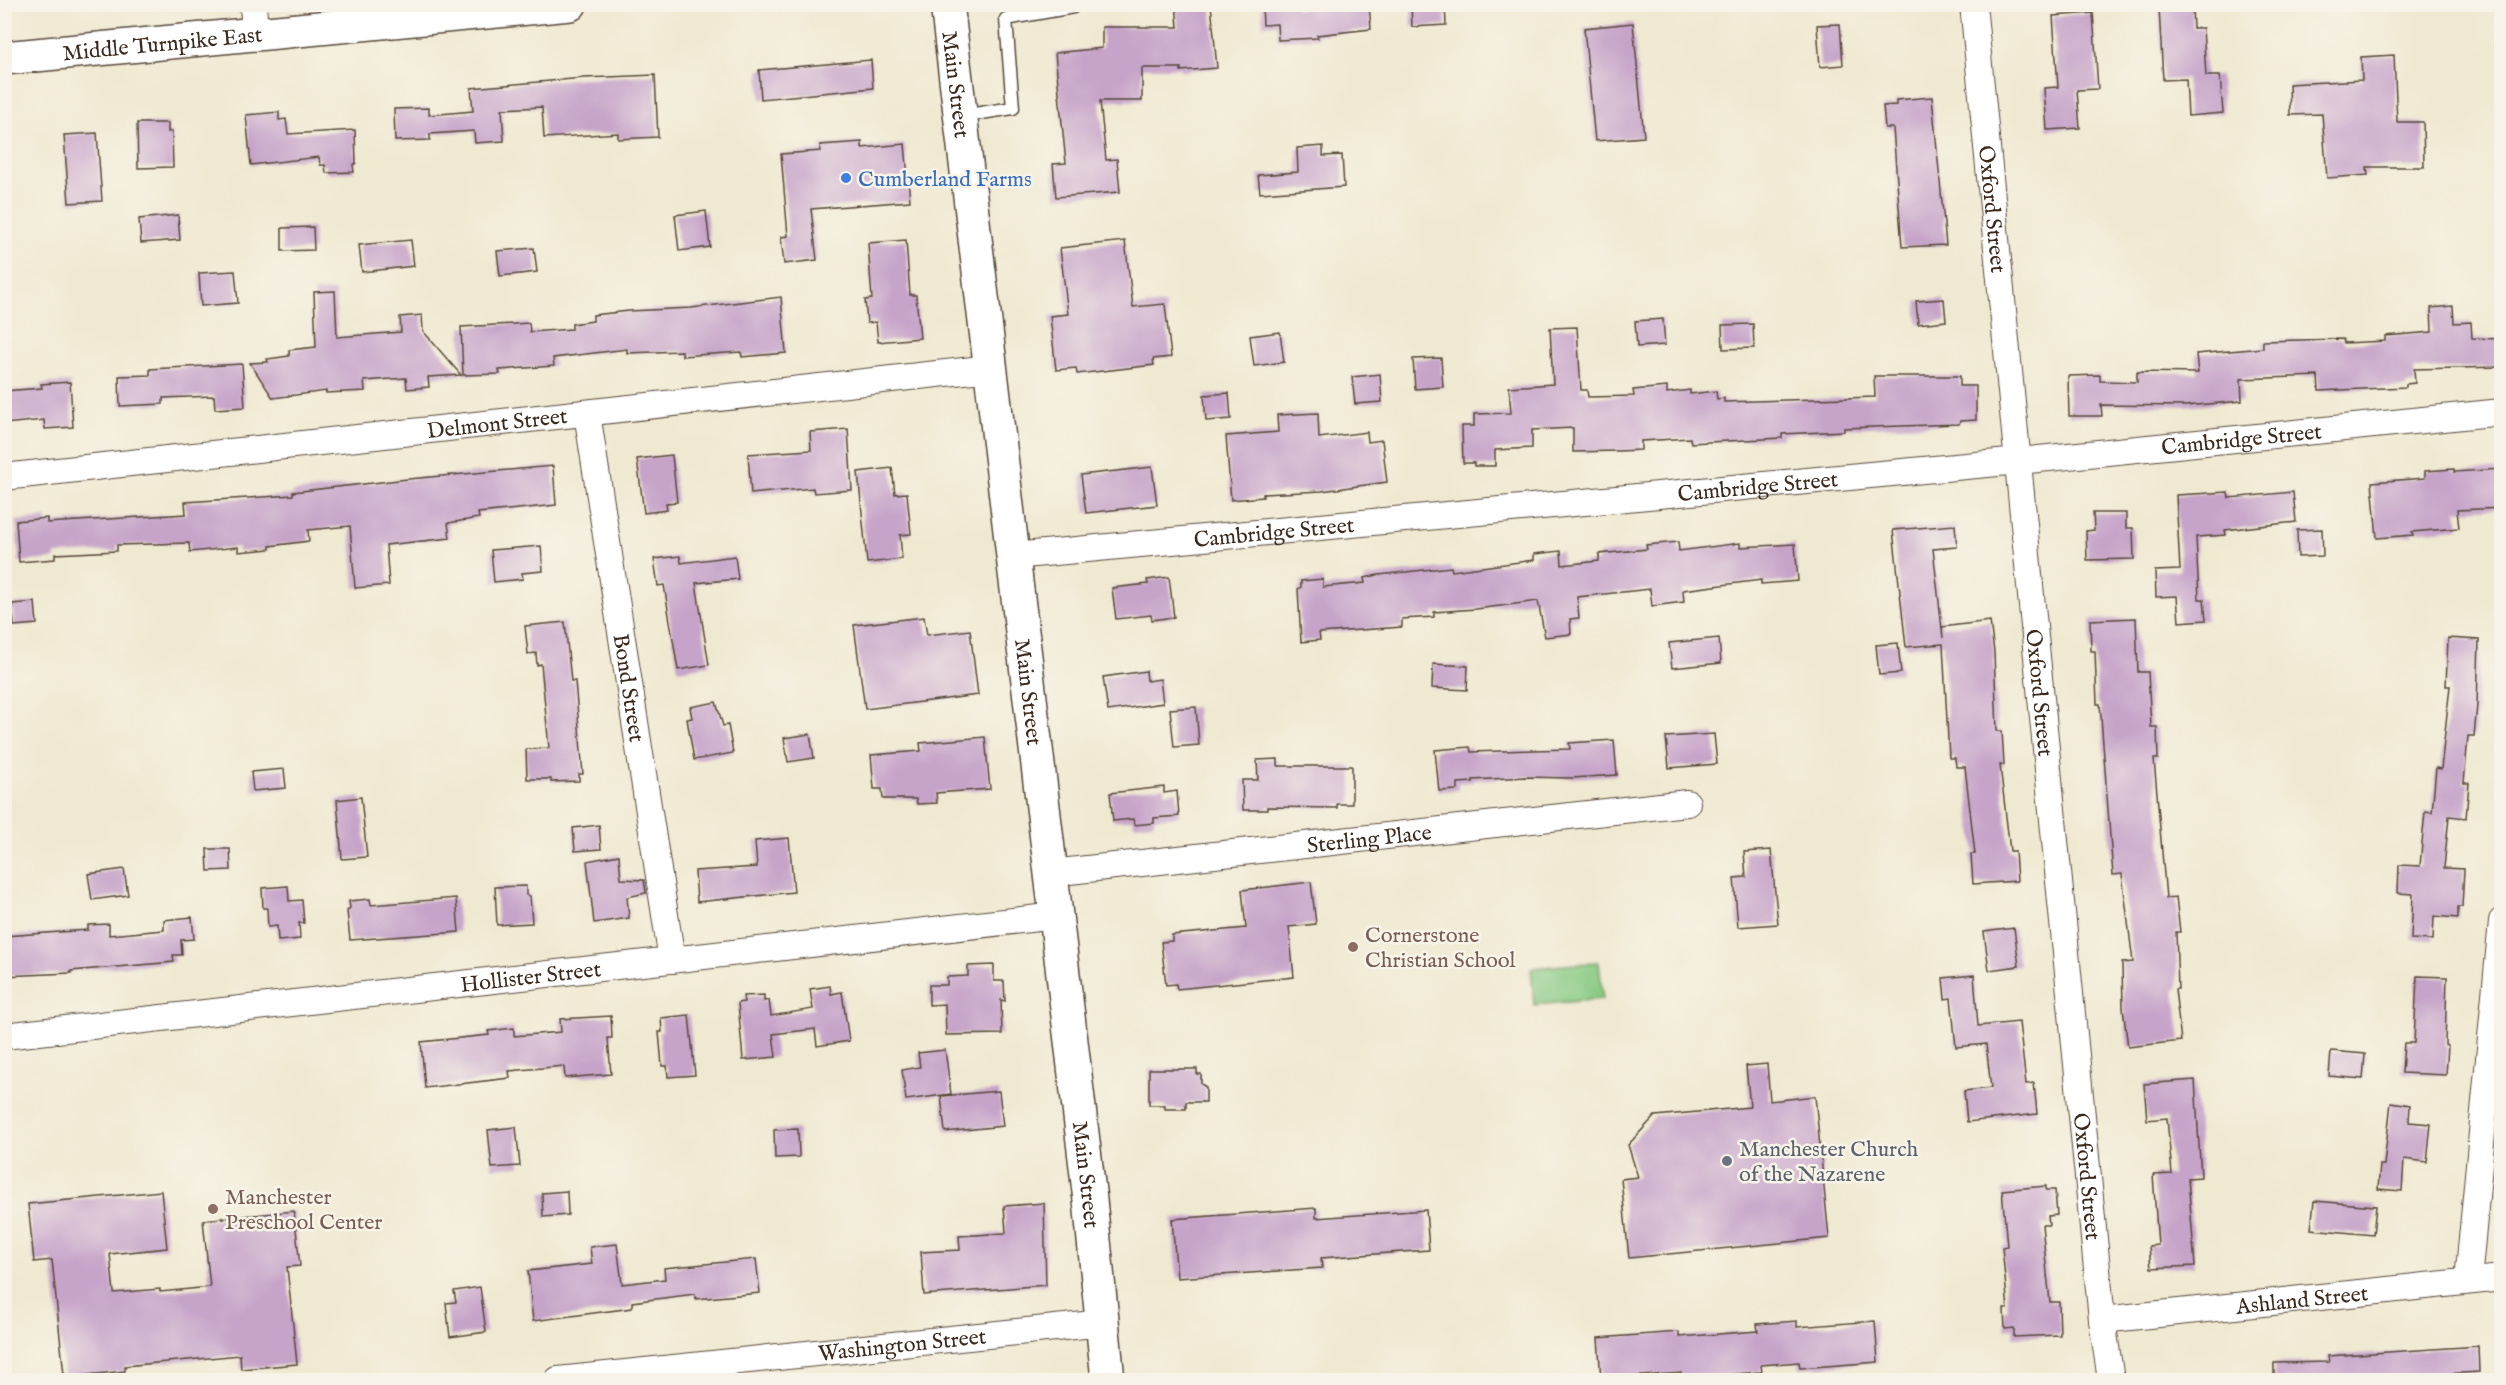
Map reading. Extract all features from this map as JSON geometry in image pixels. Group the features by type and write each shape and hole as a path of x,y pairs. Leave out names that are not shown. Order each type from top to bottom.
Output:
{"main road":[{"name":"Middle Turnpike East","path":"4,58 254,19 570,4"},
{"name":"Main Street","path":"947,4 1051,873 1108,1380"}],"street":[{"name":"Oxford Street","path":"1973,4 2102,1320 2111,1380"},
{"name":"Delmont Street","path":"4,477 991,368"},
{"name":"Cambridge Street","path":"1013,556 2019,461 2502,412"},
{"name":"Bond Street","path":"587,413 672,960"},
{"name":"Sterling Place","path":"1051,873 1687,803"},
{"name":"Hollister Street","path":"4,1036 1056,916"},
{"path":"2468,1281 2502,921"},
{"name":"Ashland Street","path":"2102,1320 2502,1278"},
{"name":"Washington Street","path":"558,1380 1102,1323"}],"lane":[{"path":"961,116 1013,108 1006,19 1073,7 1073,4"}],"green space":[{"path":"1599,962 1603,999 1534,1005 1531,968"}],"building":[{"path":"1176,4 1211,4 1217,68 1181,71 1181,68 1142,68 1142,101 1100,101 1106,160 1117,159 1120,192 1056,197 1053,164 1066,163 1055,53 1102,48 1102,27 1178,27"},
{"path":"1262,4 1296,4 1296,9 1369,4 1371,29 1317,35 1318,38 1278,40 1277,24 1263,25"},
{"path":"1411,4 1445,4 1446,25 1412,27"},
{"path":"2192,6 2193,28 2203,28 2206,76 2220,76 2223,113 2188,116 2186,79 2163,80 2159,8"},
{"path":"2093,13 2098,89 2077,90 2080,128 2047,130 2044,88 2058,87 2053,16"},
{"path":"1633,23 1644,137 1595,141 1584,28"},
{"path":"1840,24 1843,65 1820,67 1817,25"},
{"path":"2394,55 2397,122 2423,122 2424,167 2367,167 2368,175 2327,178 2322,114 2290,115 2289,84 2362,80 2361,57"},
{"path":"871,60 873,88 761,99 759,70"},
{"path":"655,75 658,137 618,139 618,133 544,138 542,107 502,109 504,141 475,143 474,131 430,134 430,140 395,141 394,109 429,108 429,115 473,111 471,88 584,78"},
{"path":"1932,97 1946,245 1902,247 1893,128 1885,128 1883,106 1896,105 1896,100"},
{"path":"279,112 279,120 286,119 288,134 355,130 354,172 326,173 325,165 320,165 319,157 251,165 246,115"},
{"path":"137,123 168,123 168,132 172,132 173,167 138,168"},
{"path":"97,133 102,201 69,203 64,135"},
{"name":"Cumberland Farms","path":"862,142 862,148 905,144 910,201 811,209 817,260 784,264 781,237 788,236 781,154 821,151 820,145"},
{"path":"1323,146 1323,156 1342,155 1344,187 1260,193 1258,175 1298,172 1297,148"},
{"path":"706,211 710,247 679,251 675,215"},
{"path":"178,215 180,240 141,243 139,219"},
{"path":"313,227 314,250 282,251 282,228"},
{"path":"411,240 414,266 362,272 359,245"},
{"path":"906,240 910,295 916,295 920,338 878,342 876,322 867,323 865,300 872,299 868,243"},
{"path":"1125,241 1133,307 1165,304 1171,357 1153,359 1154,365 1077,374 1076,368 1056,370 1050,316 1068,314 1060,248"},
{"path":"534,248 537,272 500,276 497,251"},
{"path":"235,271 238,303 201,306 199,273"},
{"path":"335,291 337,337 401,332 400,317 422,315 423,331 461,375 428,377 429,387 407,389 406,378 364,381 365,391 326,393 326,391 273,398 250,363 268,362 267,359 289,356 289,350 316,347 314,292"},
{"path":"781,297 786,353 742,357 741,352 682,356 682,351 627,353 627,349 553,358 554,366 499,370 500,374 463,375 461,327 529,323 530,332 572,329 572,324 593,321 593,315 691,308"},
{"path":"1944,299 1946,321 1918,324 1916,301"},
{"path":"2453,306 2454,323 2471,322 2472,338 2502,339 2502,367 2414,369 2415,383 2406,384 2406,387 2319,391 2318,376 2241,379 2242,401 2185,406 2101,405 2102,416 2069,416 2068,376 2100,375 2100,381 2137,382 2137,372 2198,373 2196,354 2263,348 2263,341 2343,339 2344,343 2385,341 2385,336 2432,332 2431,308"},
{"path":"1663,319 1665,345 1637,347 1635,321"},
{"path":"1753,324 1754,348 1723,349 1722,325"},
{"path":"1577,327 1581,390 1587,390 1588,397 1634,396 1633,390 1667,387 1667,393 1690,390 1690,394 1716,391 1717,399 1724,398 1724,402 1875,397 1874,376 1960,376 1960,386 1976,386 1976,420 1960,421 1959,424 1844,428 1844,431 1782,434 1782,438 1691,443 1690,438 1641,441 1641,450 1573,452 1573,428 1532,430 1532,448 1495,450 1495,466 1474,466 1474,463 1463,463 1462,426 1474,426 1474,414 1511,413 1509,387 1553,384 1550,328"},
{"path":"1280,332 1284,362 1254,366 1250,336"},
{"path":"1441,358 1443,387 1415,389 1413,359"},
{"path":"242,364 245,407 215,409 214,396 163,398 163,404 120,406 119,376 150,375 150,369"},
{"path":"1380,374 1382,402 1355,404 1352,377"},
{"path":"70,382 73,427 45,429 44,420 4,424 4,391 42,388 41,384"},
{"path":"1229,393 1231,419 1206,421 1204,395"},
{"path":"1318,413 1319,438 1367,432 1368,442 1382,440 1387,482 1322,491 1263,494 1263,497 1231,500 1226,436 1278,432 1277,415"},
{"path":"848,429 852,490 814,493 813,488 751,494 748,454 811,450 810,432"},
{"path":"672,455 677,502 666,503 667,510 644,513 637,459"},
{"path":"553,466 556,505 478,513 479,518 448,523 450,538 386,545 389,585 355,588 350,526 308,530 309,541 270,546 270,549 238,552 238,547 190,552 189,543 117,545 117,551 55,554 55,559 19,562 16,521 47,518 47,523 186,514 185,502 293,495 293,492 408,479"},
{"path":"1152,467 1157,505 1086,513 1081,475"},
{"path":"892,468 895,494 907,493 911,534 900,535 902,559 867,563 858,472"},
{"path":"2454,469 2454,472 2502,469 2502,508 2457,510 2459,528 2377,538 2372,482 2425,478 2425,471"},
{"path":"2228,492 2229,498 2293,492 2296,522 2225,530 2226,535 2196,537 2199,599 2204,599 2206,620 2179,622 2177,596 2156,597 2155,571 2180,570 2176,495"},
{"path":"2093,513 2126,513 2126,528 2133,528 2134,559 2087,560 2086,531 2094,530"},
{"path":"1955,525 1957,547 1933,549 1943,638 1942,627 1990,621 1994,652 1997,731 2002,731 2004,765 2000,765 2010,851 2015,851 2017,881 1973,884 1971,854 1975,854 1965,767 1956,767 1955,758 1949,758 1943,644 1906,647 1893,530"},
{"path":"2322,529 2323,556 2298,557 2297,530"},
{"path":"1678,542 1679,551 1740,543 1740,547 1795,544 1798,581 1761,584 1761,580 1683,590 1684,602 1652,606 1650,589 1577,597 1579,618 1570,619 1571,634 1545,637 1538,601 1434,612 1434,617 1402,619 1402,627 1319,633 1320,640 1301,642 1298,589 1301,587 1301,581 1323,579 1323,587 1365,583 1364,578 1378,575 1451,567 1452,571 1534,560 1534,554 1561,551 1562,565 1599,561 1599,554 1647,549 1646,545"},
{"path":"541,546 543,571 522,573 523,579 494,582 491,550"},
{"path":"680,556 681,563 735,556 738,579 696,583 709,665 678,670 664,585 658,586 654,559"},
{"path":"1169,577 1174,617 1152,620 1151,615 1116,619 1112,588 1148,584 1147,580"},
{"path":"35,602 37,624 14,626 12,604"},
{"path":"924,617 927,635 970,630 978,695 865,709 854,625"},
{"path":"2136,618 2138,672 2148,672 2151,727 2157,727 2158,759 2154,759 2166,898 2176,897 2180,932 2176,932 2178,989 2175,989 2181,1041 2128,1047 2123,1008 2122,963 2133,962 2122,874 2113,875 2100,704 2097,704 2095,651 2091,651 2090,620"},
{"path":"565,622 571,681 575,681 583,774 579,774 579,781 551,782 551,779 527,779 526,749 549,748 541,664 537,665 536,653 528,654 525,626"},
{"path":"1719,638 1721,663 1672,668 1669,643"},
{"path":"2448,638 2479,640 2474,736 2468,736 2464,783 2469,783 2466,818 2449,816 2444,868 2464,869 2462,907 2458,907 2458,918 2434,916 2433,940 2411,939 2413,894 2398,893 2399,865 2420,866 2425,811 2432,812 2436,768 2441,769 2450,686 2446,686"},
{"path":"1898,643 1901,673 1879,675 1876,645"},
{"path":"1433,664 1468,666 1467,690 1432,688"},
{"path":"1146,671 1147,681 1160,679 1163,703 1108,711 1103,677"},
{"path":"716,702 723,726 728,725 733,753 694,760 687,719 692,718 690,707"},
{"path":"1196,707 1199,745 1174,747 1170,709"},
{"path":"810,734 814,758 788,762 784,738"},
{"path":"1714,734 1717,764 1669,768 1666,737"},
{"path":"985,737 990,789 936,793 937,803 917,804 916,799 883,799 882,789 874,789 871,755 921,751 920,743"},
{"path":"1614,740 1617,775 1473,780 1473,782 1458,783 1458,790 1439,791 1435,750 1470,747 1471,752 1570,749 1569,743"},
{"path":"1278,759 1278,766 1352,766 1352,804 1337,804 1337,808 1267,807 1267,810 1243,810 1242,780 1258,780 1257,760"},
{"path":"284,769 286,788 253,791 251,772"},
{"path":"1164,787 1164,793 1177,791 1179,816 1154,818 1154,823 1134,825 1133,819 1113,821 1110,793"},
{"path":"361,797 367,857 342,859 337,800"},
{"path":"599,825 601,849 575,851 573,828"},
{"path":"789,838 794,892 697,902 695,871 757,867 755,841"},
{"path":"207,849 230,849 231,870 208,871"},
{"path":"1771,850 1778,924 1738,927 1734,878 1746,877 1744,852"},
{"path":"619,855 621,879 644,880 646,893 627,897 629,918 594,923 587,861"},
{"path":"124,869 128,895 92,900 88,874"},
{"path":"1311,882 1316,924 1289,927 1294,977 1177,989 1176,984 1166,985 1161,942 1172,941 1172,935 1246,928 1242,890"},
{"path":"288,886 289,901 302,900 304,923 299,923 300,939 278,941 277,926 268,927 267,908 263,908 262,888"},
{"path":"526,886 526,895 530,896 532,923 497,925 495,887"},
{"path":"456,898 459,932 350,940 347,911 350,908 349,901 370,899 371,905"},
{"path":"192,917 194,939 181,940 182,955 173,955 174,962 71,971 71,973 4,976 4,936 88,930 88,925 109,924 109,935 164,930 164,920"},
{"path":"2014,928 2019,966 1989,970 1984,932"},
{"path":"994,965 994,981 1004,981 1005,1001 1001,1000 1002,1034 946,1035 945,1004 929,1005 929,985 947,985 947,977 968,976 968,966"},
{"path":"1974,975 1978,1026 2019,1022 2026,1084 2034,1083 2037,1114 1967,1122 1964,1091 1991,1088 1986,1044 1956,1047 1951,998 1945,999 1943,978"},
{"path":"2417,976 2447,977 2446,1075 2402,1073 2404,1043 2414,1043"},
{"path":"830,986 831,994 842,992 849,1041 817,1046 815,1029 773,1034 776,1057 743,1060 738,1003 744,1002 743,996 764,995 764,1001 769,1000 771,1016 813,1009 810,989"},
{"path":"689,1015 695,1075 668,1077 667,1066 662,1066 659,1032 662,1032 661,1018"},
{"path":"611,1016 612,1038 608,1038 611,1074 565,1078 564,1066 509,1071 510,1078 425,1088 421,1042 489,1035 488,1031 514,1028 514,1036 561,1032 560,1019"},
{"path":"945,1050 951,1094 906,1100 902,1070 920,1067 918,1053"},
{"path":"2331,1051 2365,1054 2363,1079 2329,1076"},
{"name":"Manchester Church of the Nazarene","path":"1767,1064 1770,1101 1815,1096 1829,1238 1629,1258 1621,1179 1638,1177 1628,1145 1655,1116 1750,1107 1746,1066"},
{"path":"1149,1069 1197,1069 1197,1074 1201,1074 1201,1084 1206,1087 1206,1102 1186,1102 1186,1109 1165,1109 1165,1105 1149,1105"},
{"path":"2195,1080 2201,1177 2188,1178 2195,1266 2151,1268 2149,1246 2158,1245 2153,1175 2172,1174 2167,1118 2147,1120 2144,1084"},
{"path":"999,1091 1003,1126 945,1132 941,1096"},
{"path":"2391,1102 2410,1105 2409,1122 2431,1124 2427,1162 2404,1159 2402,1191 2378,1189 2380,1165 2384,1165"},
{"path":"516,1127 520,1166 492,1168 488,1130"},
{"path":"798,1129 799,1157 775,1158 774,1130"},
{"path":"2046,1186 2046,1190 2055,1190 2057,1215 2048,1216 2049,1225 2042,1225 2050,1302 2059,1302 2060,1335 2014,1337 2014,1328 2005,1329 2004,1309 2008,1309 2002,1247 2007,1246 2002,1190"},
{"path":"161,1191 167,1248 110,1254 114,1293 160,1289 160,1292 210,1287 203,1220 294,1211 300,1266 287,1267 297,1364 241,1369 240,1355 125,1366 125,1371 67,1377 67,1374 64,1375 52,1260 34,1262 28,1204"},
{"path":"567,1191 568,1215 543,1217 542,1193"},
{"path":"2314,1201 2376,1206 2373,1235 2311,1229"},
{"path":"1044,1203 1046,1285 924,1295 921,1252 960,1250 959,1236 1006,1233 1004,1206"},
{"path":"1316,1208 1316,1218 1426,1210 1429,1250 1321,1258 1322,1268 1177,1278 1172,1219"},
{"path":"617,1244 622,1284 665,1279 664,1268 756,1259 760,1293 696,1299 695,1294 632,1302 632,1308 533,1321 528,1271 592,1264 590,1247"},
{"path":"480,1287 486,1332 450,1337 446,1303 456,1302 454,1291"},
{"path":"1797,1321 1797,1327 1875,1321 1878,1362 1800,1368 1799,1362 1761,1365 1762,1372 1682,1378 1681,1373 1601,1379 1598,1338 1679,1332 1679,1337 1758,1331 1757,1324"},
{"path":"2478,1346 2479,1372 2427,1375 2427,1380 2274,1380 2274,1363 2329,1362 2328,1356"}],"place":[{"name":"Cumberland Farms","path":"846,178"},
{"name":"Cornerstone Christian School","path":"1353,947"},
{"name":"Manchester Church of the Nazarene","path":"1727,1161"},
{"name":"Manchester Preschool Center","path":"213,1209"}]}
